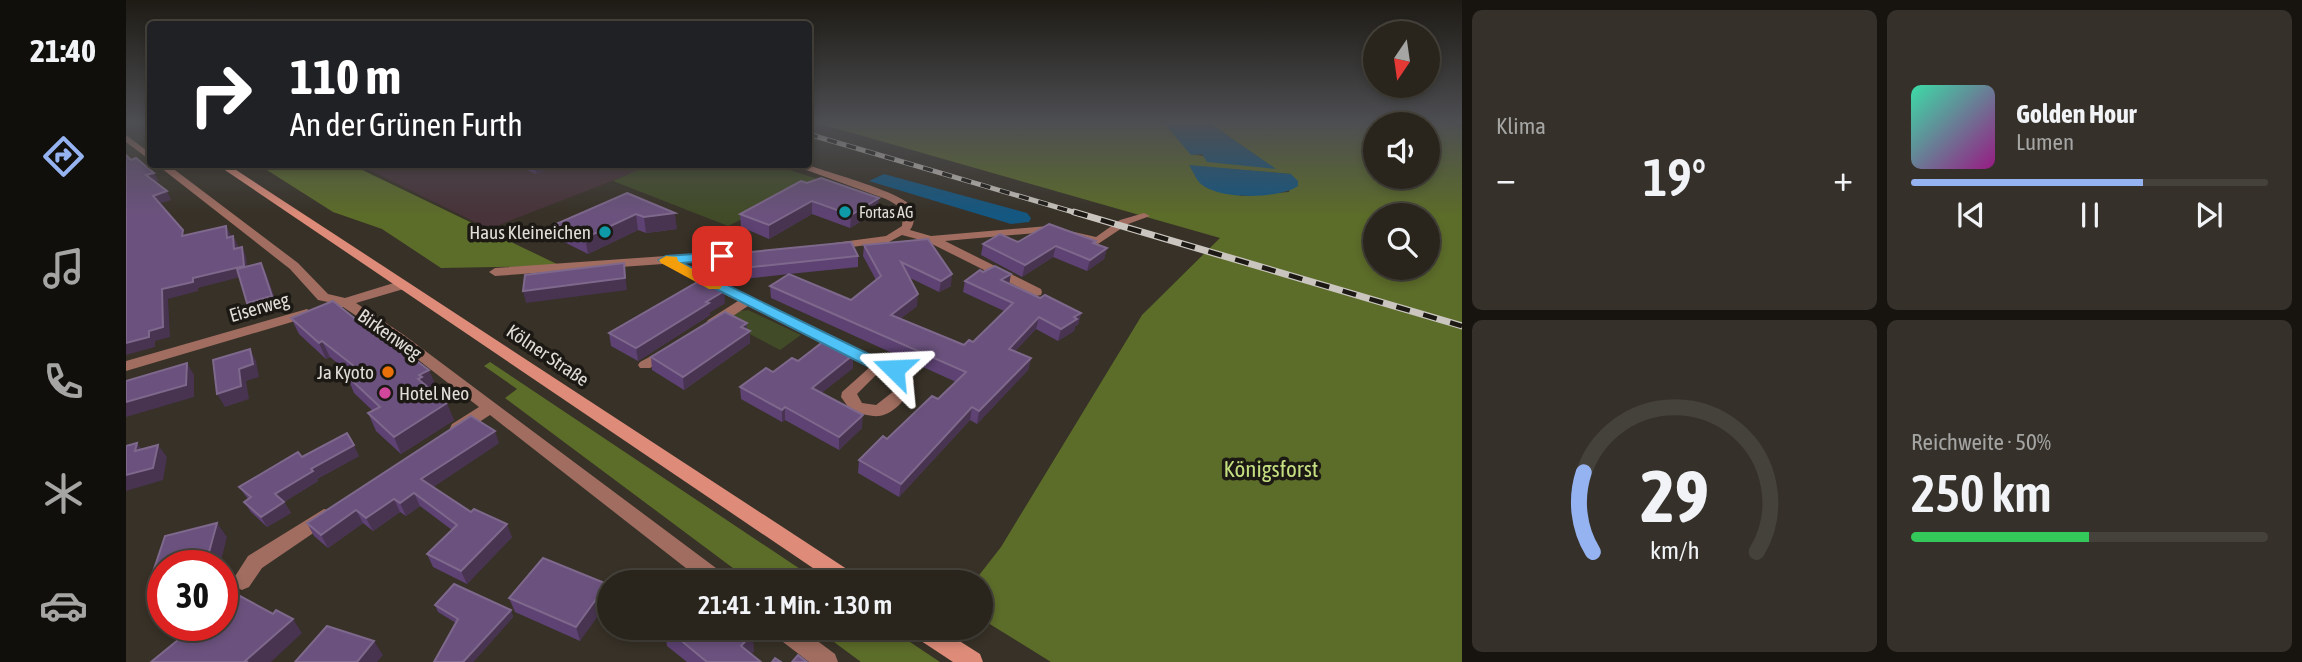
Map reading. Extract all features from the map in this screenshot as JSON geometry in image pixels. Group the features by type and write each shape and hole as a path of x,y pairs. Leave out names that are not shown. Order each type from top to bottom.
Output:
{"main road":[{"name":"Kölner Straße","path":"226,168 832,570"},
{"path":"938,640 972,662"}],"street":[{"name":"Birkenweg","path":"165,168 294,266 323,297 345,302 399,338 704,570"},
{"path":"805,168 899,201 909,212 907,227 879,242 820,248"},
{"path":"931,239 1048,229 1098,241 1124,222 1144,216"},
{"path":"902,232 931,239 1036,292"},
{"path":"495,272 751,253"},
{"path":"666,260 883,367"},
{"name":"Eiserweg","path":"126,366 402,285"},
{"path":"702,329 747,301"},
{"path":"645,365 679,344"},
{"path":"442,439 489,408"},
{"path":"242,581 255,562 337,508"},
{"path":"798,640 827,662"}],"shaded area":[{"path":"365,168 645,168 489,229"}],"green space":[{"name":"Königsforst","path":"922,153 1190,153 1274,168 1252,153 1363,153 1363,189 1440,189 1440,153 1462,153 1462,662 1051,662 993,626 993,570 983,570 1001,547 1142,315 1220,238","holes":["1190,166 1291,174 1289,192 1241,196"]},
{"path":"264,168 358,168 561,266 441,268 382,229 333,212"},
{"path":"643,168 783,168 821,180 728,226 613,181"},
{"path":"748,310 801,335 780,350 725,321 740,311"},
{"path":"490,362 802,570 736,570 505,398 517,389 484,366"},
{"path":"831,640 907,640 940,662 861,662"}],"water":[{"path":"1189,153 1253,153 1276,169 1207,162 1202,154"},
{"path":"1189,165 1291,174 1298,181 1298,186 1264,195 1221,193 1201,184"},
{"path":"884,174 1027,213 1031,218 1029,222 1011,224 869,181"}],"building":[{"path":"126,155 131,160 136,158 154,173 146,175 167,191 153,196 183,230 182,236 226,226 227,238 233,236 234,249 242,247 244,266 193,278 193,282 162,289 163,327 149,331 149,337 126,343"},
{"path":"821,178 879,198 851,215 812,201 769,225 740,214 801,181 807,183"},
{"path":"627,193 675,213 644,217 636,214 585,238 556,224"},
{"path":"1049,224 1096,241 1093,243 1107,248 1090,260 1056,246 1025,265 983,244 1000,234 1018,242"},
{"path":"928,239 952,274 941,281 901,262 918,294 891,315 964,345 969,340 973,342 1013,303 965,281 980,270 983,272 995,266 1011,274 1001,280 1040,298 1045,295 1081,313 1074,317 1077,319 1061,329 1039,317 1009,349 1031,358 979,411 972,407 901,484 859,460 883,436 887,439 932,396 938,399 966,372 770,286 789,274 851,300 881,276 864,245"},
{"path":"851,242 858,256 723,270 720,255"},
{"path":"261,263 272,296 247,303 237,269"},
{"path":"624,263 625,278 523,291 525,275"},
{"path":"701,280 724,291 636,348 609,333"},
{"path":"333,301 379,338 383,336 429,370 419,375 422,377 418,379 447,403 394,437 368,413 380,407 347,376 359,370 322,341 319,343 291,318"},
{"path":"725,312 747,323 741,327 750,331 683,377 651,357"},
{"path":"824,341 853,355 812,388 863,415 839,437 785,407 782,410 740,387 766,368 773,372 792,358 798,361"},
{"path":"250,349 253,364 239,369 241,386 217,394 213,360"},
{"path":"187,363 186,385 126,402 126,381"},
{"path":"471,416 495,431 421,479 471,512 474,509 507,524 461,571 427,554 457,525 414,493 400,503 394,499 366,518 356,510 321,535 307,523"},
{"path":"347,433 354,445 311,469 313,471 275,494 284,502 261,517 244,502 251,497 239,487 298,452 302,457"},
{"path":"137,443 135,451 158,445 153,468 126,475 126,446"},
{"path":"217,523 210,550 160,550 165,536"},
{"path":"543,558 597,580 597,598 576,627 509,598"},
{"path":"454,584 511,610 463,662 434,662 458,619 435,605"},
{"path":"240,596 273,614 276,610 293,619 245,661 248,662 151,662 177,641 238,641"},
{"path":"327,626 374,641 357,662 295,662"},
{"path":"680,640 747,640 741,646 761,662 707,662"},
{"path":"798,655 807,662 792,662"}],"railway":[{"path":"872,153 1080,214"},
{"path":"1074,212 1462,326"}],"slow traffic":[{"path":"672,260 666,260 715,286"}],"place":[{"name":"Fortas AG","path":"845,212"},
{"name":"Haus Kleineichen","path":"605,232"},
{"name":"Ja Kyoto","path":"388,372"},
{"name":"Hotel Neo","path":"385,393"}],"route":[{"path":"722,256 666,260 883,367 894,369"}]}
